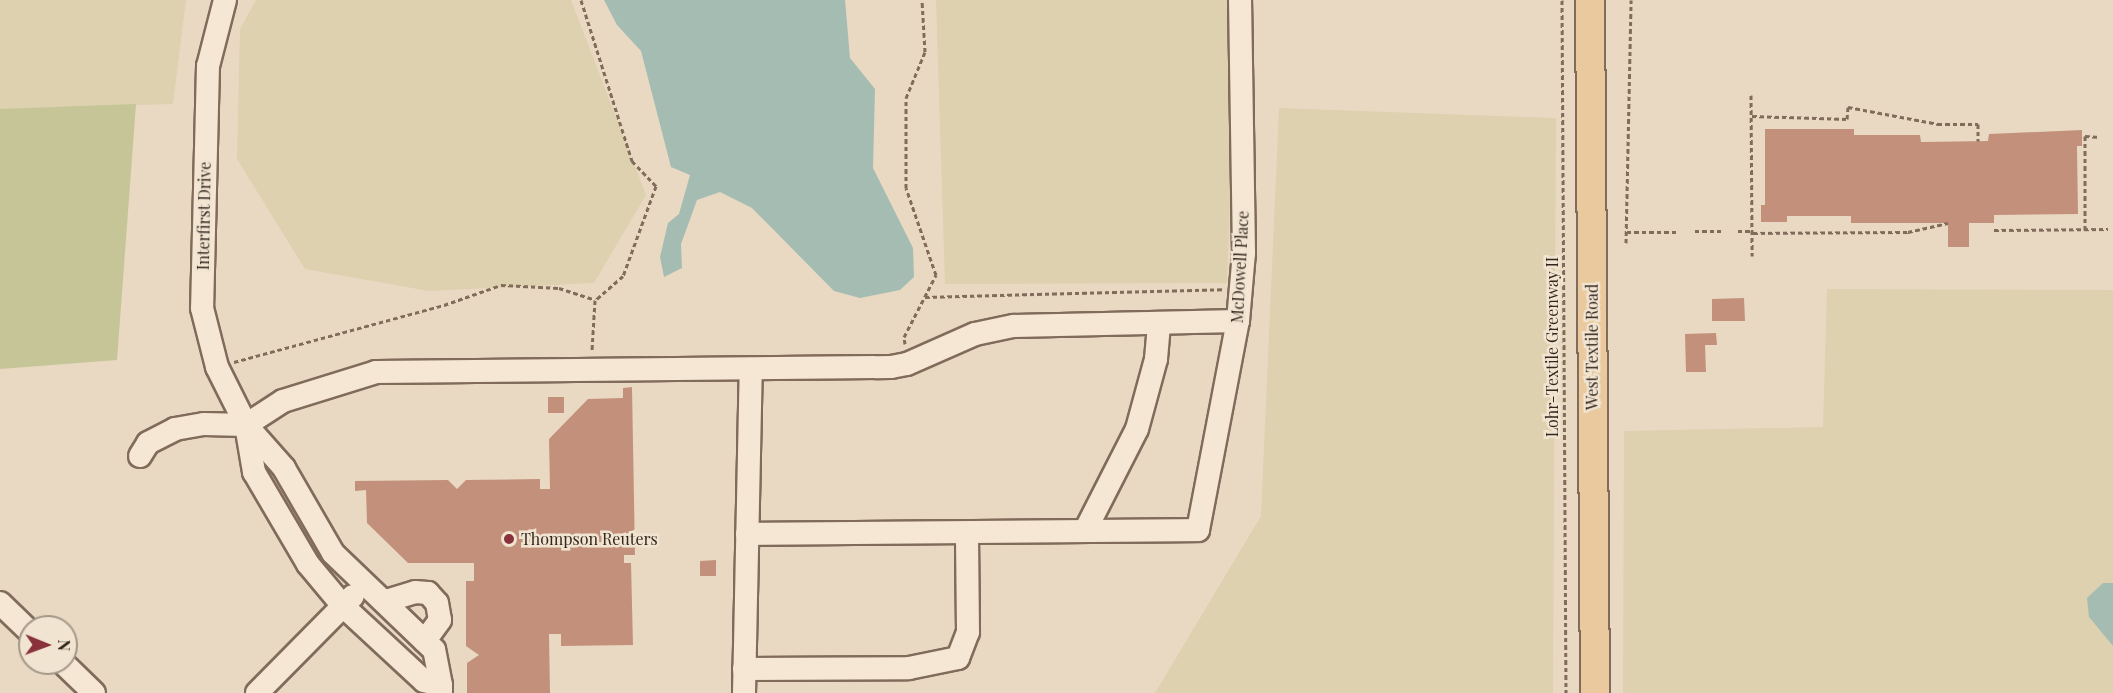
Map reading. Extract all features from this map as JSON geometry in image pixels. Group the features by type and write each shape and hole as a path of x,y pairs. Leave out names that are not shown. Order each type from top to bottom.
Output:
{"main road":[{"name":"West Textile Road","path":"1590,0 1595,693"}],"street":[{"name":"Interfirst Drive","path":"225,0 208,66 202,308 217,367 246,425"},
{"name":"McDowell Place","path":"1085,531 1198,530 1238,321 1241,289 1240,0"},
{"path":"140,456 148,443 175,429 204,424 246,425 283,401 376,372 752,369 907,364 975,334 1014,326 1238,321"},
{"path":"747,534 1085,531 1137,429 1156,359 1159,324"},
{"path":"744,693 752,369"},
{"path":"246,425 284,468 333,552 434,650 441,689"},
{"path":"246,425 254,472 308,564 343,606 393,653 424,681 441,689"},
{"path":"744,669 909,668 958,658 968,632 967,533"},
{"path":"257,693 366,583"},
{"path":"386,602 415,592 428,593 437,603 440,620 421,636 393,653"},
{"path":"0,603 18,620"},
{"path":"75,675 94,693"}],"path":[{"path":"580,0 632,161 656,186 623,276 595,300 591,370"},
{"path":"907,364 904,337 936,275 906,188 906,98 925,52 922,0"},
{"name":"Lohr-Textile Greenway II","path":"1562,0 1566,693"},
{"path":"1626,243 1631,0"},
{"path":"1752,95 1752,256"},
{"path":"1752,116 1847,119 1848,107 1938,124 1978,124 1978,141"},
{"path":"2085,230 2085,136 2100,136"},
{"path":"1737,231 1908,232 1948,223"},
{"path":"1994,230 2108,229"},
{"path":"1627,232 1679,231"},
{"path":"1695,231 1721,231"},
{"path":"217,367 444,305 501,285 559,288 595,300"},
{"path":"924,297 1241,289"}],"shaded area":[{"path":"0,0 186,0 173,104 0,109"},
{"path":"256,0 571,0 646,195 594,283 429,291 305,269 237,159 240,29"},
{"path":"604,0 845,0 850,58 875,89 873,168 913,248 914,277 900,290 860,298 834,291 752,208 720,192 697,200 681,244 682,268 664,277 660,257 668,223 679,214 690,175 671,167 641,51 617,25"},
{"path":"936,0 1227,0 1231,168 1227,283 945,284"},
{"path":"1279,108 1556,118 1553,693 1155,693 1261,516"},
{"path":"1827,289 2113,290 2113,693 1623,693 1624,431 1823,427"},
{"path":"2103,583 2113,583 2113,646 2089,617 2087,598"}],"green space":[{"path":"136,104 117,360 0,369 0,109"}],"building":[{"path":"1765,129 1854,129 1854,135 1920,135 1921,142 1988,141 1989,134 2082,130 2082,146 2077,146 2078,214 1994,215 1994,223 1969,223 1969,247 1948,247 1948,223 1851,223 1851,216 1787,216 1787,222 1761,222 1761,205 1765,205"},
{"path":"1744,298 1745,321 1712,321 1712,299"},
{"path":"1716,333 1717,345 1705,345 1706,372 1686,372 1685,334"},
{"name":"Thompson Reuters","path":"632,387 635,555 624,555 624,563 631,563 633,645 561,646 561,634 549,634 550,693 467,693 467,663 479,655 466,646 466,581 474,581 474,563 408,563 367,523 366,490 355,491 355,481 448,480 457,489 466,480 540,479 540,489 550,489 549,439 588,399 623,398 623,388"},
{"path":"548,397 564,397 564,413 548,413"},
{"path":"716,560 716,576 700,576 700,561"}],"place":[{"name":"Thompson Reuters","path":"509,539"}]}
